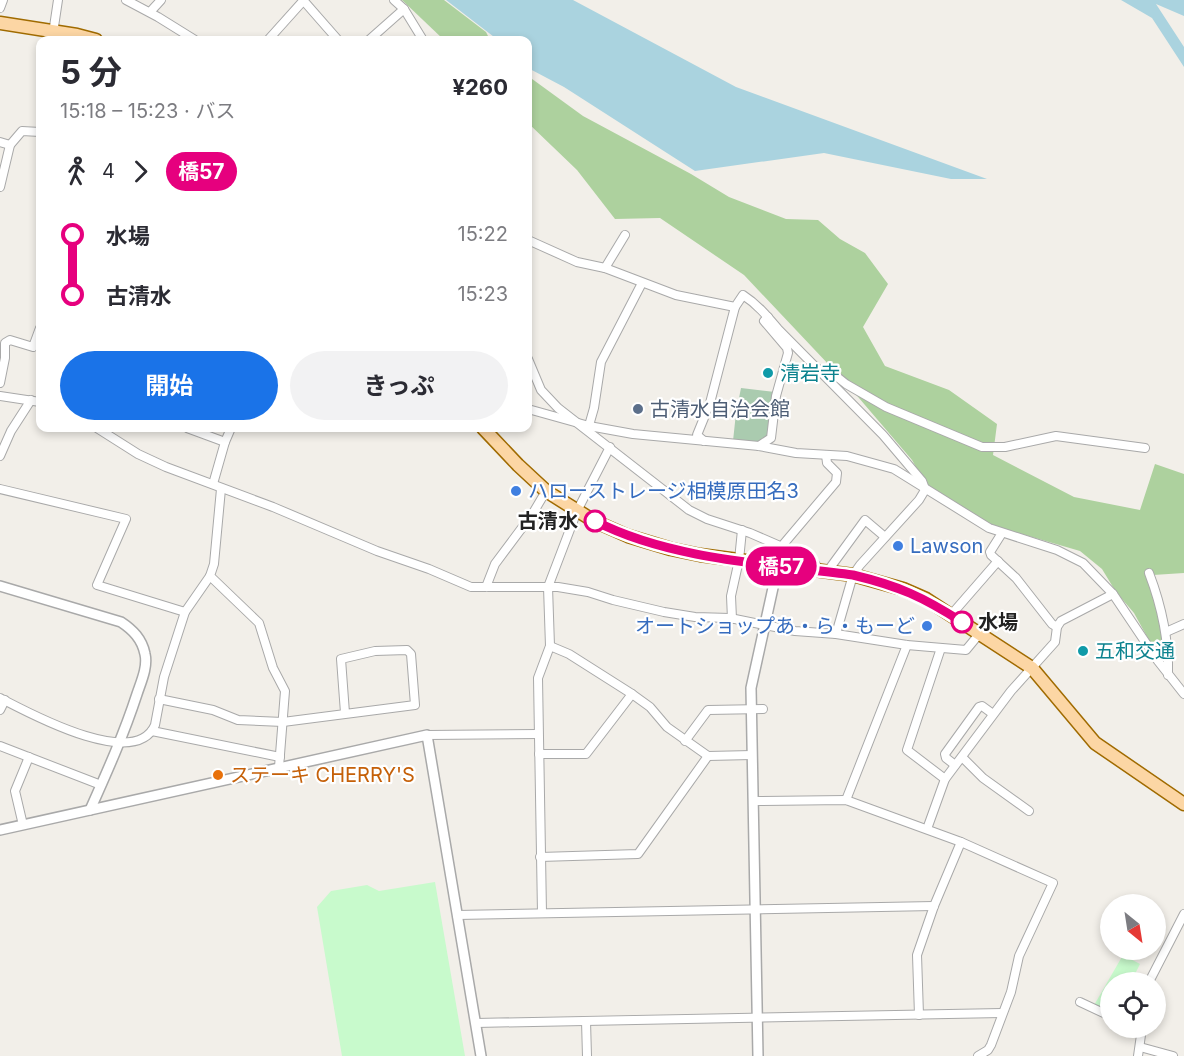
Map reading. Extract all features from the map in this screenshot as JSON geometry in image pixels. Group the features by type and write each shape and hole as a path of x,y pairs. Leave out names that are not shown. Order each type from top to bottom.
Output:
{"main road":[{"path":"0,22 53,36"},
{"path":"487,432 546,491 614,531 645,542 699,555 853,575 903,589 926,599 1032,668 1095,743 1184,804"}],"street":[{"path":"0,8 3,0"},
{"path":"53,36 58,0"},
{"path":"126,0 189,36"},
{"path":"150,12 161,0"},
{"path":"272,36 303,0 334,36"},
{"path":"394,0 404,9 421,36"},
{"path":"374,36 404,9"},
{"path":"0,187 10,145 22,131 36,132"},
{"path":"0,142 10,145"},
{"path":"605,268 626,235"},
{"path":"532,242 577,262 605,268 676,295 735,308"},
{"path":"588,428 602,362 642,283"},
{"path":"706,442 697,435 710,403 735,308 743,295 763,310 883,435 922,481 925,490 919,500 853,575 836,634"},
{"path":"759,446 771,438 774,405 788,353 787,348 764,321 768,317"},
{"path":"0,383 5,358 5,343 10,340 33,347 36,339"},
{"path":"819,370 824,369 831,372 846,384 886,407 982,447 1005,447 1056,436 1146,448"},
{"path":"532,370 546,397 577,423"},
{"path":"0,396 36,401"},
{"path":"1,453 11,431 31,399"},
{"path":"532,410 588,428 689,510 810,559 823,571 865,520 885,537"},
{"path":"588,428 847,456 894,469 989,528 1002,534 1056,549 1069,555 1094,573 1113,594 1168,675 1184,694"},
{"path":"104,432 155,462 471,587 548,586 588,592 664,612 732,619 795,631 836,634 907,645 966,650 980,633"},
{"path":"206,432 225,442"},
{"path":"213,484 229,432"},
{"path":"542,913 538,678 550,646 548,586 578,511 610,447"},
{"path":"781,547 836,482 837,473 827,463 826,455"},
{"path":"0,489 126,519 97,585 185,612"},
{"path":"152,732 159,699 185,612 210,576 214,564 221,489"},
{"path":"486,587 495,564 533,513 546,491"},
{"path":"732,619 731,596 739,560 742,530"},
{"path":"1002,534 990,552 991,555 1016,578 1052,624 1058,627"},
{"path":"951,615 998,561"},
{"path":"758,1056 751,688 778,565"},
{"path":"1149,573 1160,603 1166,632 1168,675"},
{"path":"210,576 259,623 273,668 285,691 279,767"},
{"path":"0,586 121,622 138,637 146,656 144,672 120,743 90,810"},
{"path":"927,829 945,779 993,714 1055,642 1061,621 1113,594"},
{"path":"1166,632 1184,624"},
{"path":"846,800 907,645"},
{"path":"550,646 569,654 632,694 650,707 667,728 708,756 752,755"},
{"path":"941,648 907,750 945,779"},
{"path":"159,699 213,710 238,720 284,722 415,705 411,654 407,650 375,651 341,659 345,713"},
{"path":"539,754 586,754 632,694"},
{"path":"0,710 2,699 42,720 70,731 120,743 135,740 152,732 280,757"},
{"path":"955,765 946,758 945,754 979,707 982,706 993,714"},
{"path":"686,741 708,710 763,709"},
{"path":"0,830 427,735 538,734"},
{"path":"427,735 481,1056"},
{"path":"0,746 101,785"},
{"path":"540,857 638,854 708,756"},
{"path":"962,757 983,778 1029,811"},
{"path":"23,825 15,791 29,758"},
{"path":"753,801 846,800 961,842 1053,883 1018,956 1011,992 991,1045 988,1050 978,1056"},
{"path":"919,1015 917,955 934,906 961,842"},
{"path":"457,915 934,906"},
{"path":"1157,972 1184,918"},
{"path":"1080,1002 1100,1011"},
{"path":"476,1023 1002,1013"},
{"path":"586,1021 587,1056"},
{"path":"1138,1056 1141,1038"},
{"path":"1140,1047 1173,1056"}],"green space":[{"path":"402,0 444,0 486,32 488,36 440,36"},
{"path":"532,79 583,116 729,197 786,219 818,220 840,239 865,253 888,284 863,327 885,366 949,390 997,424 993,455 1074,497 1140,510 1155,464 1184,474 1184,573 1153,575 1164,612 1161,662 1134,613 1116,592 1102,569 1080,551 1025,535 1000,532 928,488 912,460 847,384 744,275 660,218 615,219 577,170 532,127"},
{"path":"741,388 775,392 769,435 761,441 752,443 733,441"},
{"path":"435,882 465,1056 342,1056 317,907 331,891 367,885 379,891"},
{"path":"1120,960 1132,960 1140,964 1136,972 1113,972"},
{"path":"1100,995 1100,1010 1093,1007"}],"water":[{"path":"446,0 573,0 736,87 987,179 951,179 824,153 695,171 564,87 532,70 532,36 493,36"},
{"path":"1121,0 1184,0 1184,16 1156,4 1184,47 1184,67 1152,18"}],"bus line":[{"name":"橋57","path":"595,521 628,537 699,555 853,575 883,582 926,599 962,622"}],"place":[{"name":"清岩寺","path":"768,373"},
{"name":"古清水自治会館","path":"638,409"},
{"name":"ハローストレージ相模原田名3","path":"516,491"},
{"name":"古清水","path":"595,521"},
{"name":"Lawson","path":"898,546"},
{"name":"水場","path":"962,622"},
{"name":"オートショップあ・ら・もーど","path":"927,626"},
{"name":"五和交通","path":"1083,651"},
{"name":"ステーキ CHERRY'S","path":"218,775"}]}
